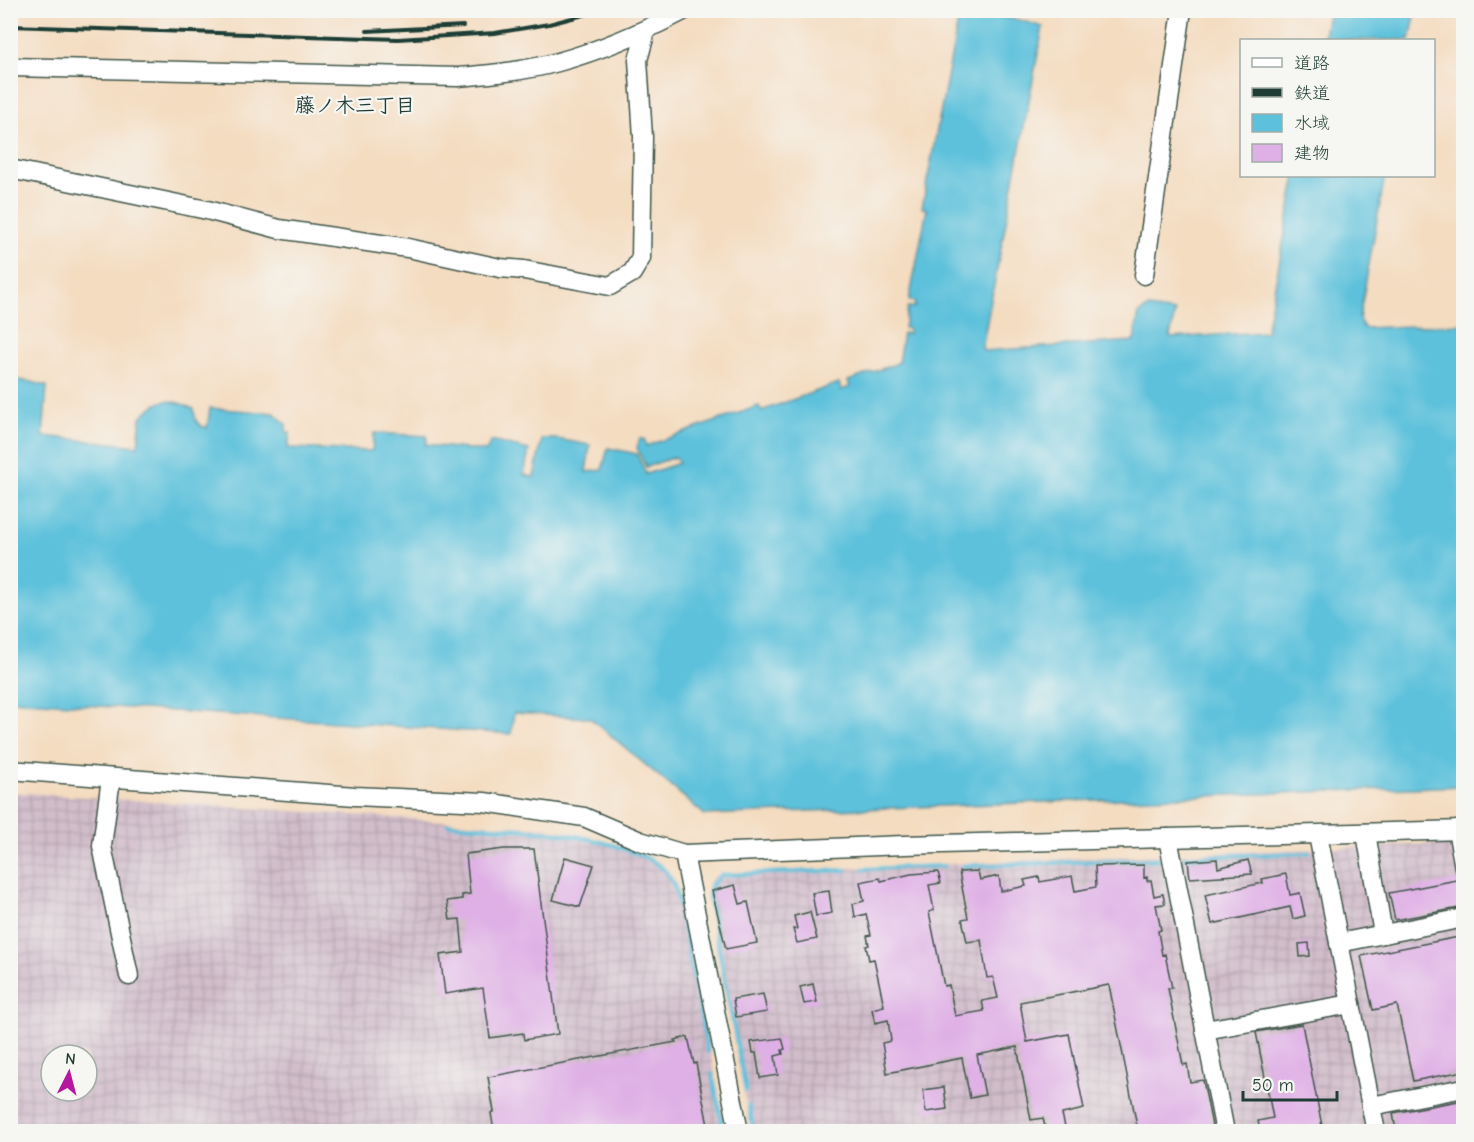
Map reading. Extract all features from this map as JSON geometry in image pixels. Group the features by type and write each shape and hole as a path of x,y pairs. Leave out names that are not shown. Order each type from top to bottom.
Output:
{"street":[{"path":"10,67 458,77 503,73 557,62 646,31 685,10"},
{"path":"1144,275 1182,10"},
{"path":"10,169 207,210 279,228 408,248 610,286 632,273 641,258 643,137 638,60 646,31"},
{"path":"10,770 355,796 484,802 584,817 640,841 684,854 904,845 1460,830 1464,867"},
{"path":"111,777 102,846 129,976"},
{"path":"1366,833 1383,934"},
{"path":"1318,835 1376,1131"},
{"path":"1168,838 1225,1131"},
{"path":"684,854 739,1131"},
{"path":"1339,944 1464,918"},
{"path":"1205,1030 1351,1004"},
{"path":"1371,1106 1464,1089"}],"shaded area":[{"path":"10,792 545,828 617,844 645,855 663,866 676,882 726,1131 11,1131"},
{"path":"1463,843 1463,1131 751,1131 707,897 708,885 720,873"}],"water":[{"path":"960,10 1020,20 1043,27 982,348 984,351 1134,341 1139,313 1148,308 1175,312 1170,338 1266,332 1296,177 1385,177 1359,319 1364,328 1463,324 1463,786 705,815 590,718 514,713 511,734 11,700 10,389 12,379 47,386 43,436 138,446 141,417 160,402 172,401 194,409 197,422 207,428 210,408 274,413 286,424 286,432 290,433 288,448 372,451 374,433 427,436 426,445 486,451 491,441 529,450 524,475 534,477 542,439 557,439 590,445 586,472 602,470 608,448 637,454 646,474 679,463 675,457 646,467 637,448 640,438 645,440 646,446 759,406 761,411 839,383 841,390 850,387 848,381 898,363 903,333 908,334 909,329 904,328 908,307 915,307 915,302 909,301 927,209 922,208"},
{"path":"1329,10 1416,10 1410,39 1323,39"}],"building":[{"path":"504,849 534,849 558,1034 524,1040 523,1033 490,1038 483,988 445,994 440,955 463,952 460,919 450,920 447,901 462,899 462,895 470,894 466,854"},
{"path":"565,857 594,865 580,907 553,900"},
{"path":"1217,859 1218,868 1248,860 1252,874 1190,878 1188,861"},
{"path":"1144,865 1144,878 1147,877 1147,881 1151,880 1154,896 1163,894 1165,904 1156,905 1161,930 1158,931 1162,955 1165,954 1172,988 1168,988 1183,1065 1187,1064 1190,1082 1203,1080 1213,1131 1138,1131 1109,985 1020,1002 1027,1042 1069,1034 1084,1109 1062,1114 1066,1131 1046,1131 1043,1118 1031,1120 1017,1047 977,1055 985,1095 970,1098 962,1058 887,1073 882,1043 891,1041 888,1020 875,1023 872,1009 884,1006 874,959 869,960 866,946 869,945 867,936 871,935 866,914 855,917 853,904 864,901 860,882 938,872 941,883 929,885 934,910 929,912 944,986 949,985 955,1016 984,1011 982,1001 998,998 993,977 987,978 981,940 967,942 962,919 968,918 959,872 978,871 980,880 999,876 1001,891 1026,886 1024,880 1039,877 1040,882 1072,876 1075,891 1096,887 1095,866"},
{"path":"1286,874 1290,895 1300,893 1305,916 1293,919 1290,907 1212,924 1205,895 1263,883 1262,879"},
{"path":"1462,879 1464,907 1395,920 1389,893"},
{"path":"735,885 740,904 748,902 757,943 726,949 712,891"},
{"path":"829,891 832,913 816,916 812,893"},
{"path":"810,912 817,939 797,943 793,929 797,929 794,916"},
{"path":"1464,936 1464,1071 1413,1081 1397,1005 1373,1010 1361,956"},
{"path":"1309,943 1310,956 1300,957 1299,944"},
{"path":"813,984 817,1002 804,1004 800,987"},
{"path":"763,994 767,1012 736,1017 733,999"},
{"path":"1302,1024 1323,1131 1260,1131 1258,1121 1273,1118 1256,1032"},
{"path":"688,1037 694,1064 696,1063 709,1131 494,1131 491,1113 494,1112 488,1077 676,1042 675,1040"},
{"path":"782,1038 785,1049 782,1050 783,1054 775,1056 778,1075 760,1078 756,1053 753,1053 751,1042"},
{"path":"944,1087 947,1109 926,1112 923,1090"},
{"path":"1464,1100 1464,1131 1396,1131 1393,1113"}],"waterway":[{"path":"448,824 539,831 584,838 636,853 661,867 672,882 678,899 708,1052"},
{"path":"1185,857 1309,853"},
{"path":"963,866 1163,859"},
{"path":"863,869 944,866"},
{"path":"746,1091 709,897 711,885 722,875 847,870"},
{"path":"712,1074 724,1132"},
{"path":"749,1106 754,1132"}],"railway":[{"path":"10,26 398,39 495,33 549,24 603,10"},
{"path":"367,31 463,26"}],"district":[{"name":"藤ノ木三丁目","path":"355,105"}]}
